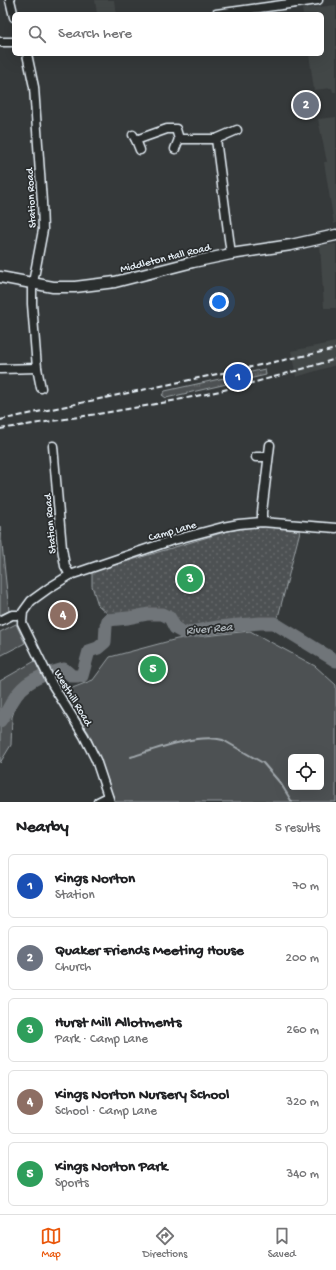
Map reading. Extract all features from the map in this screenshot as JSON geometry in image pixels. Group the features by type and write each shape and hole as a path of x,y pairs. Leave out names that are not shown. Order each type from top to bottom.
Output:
{"main road":[{"name":"Middleton Hall Road","path":"0,277 53,287 75,287 115,282 231,254 291,245 336,235"}],"street":[{"path":"10,0 13,12"},
{"path":"231,12 318,0"},
{"path":"0,42 12,42"},
{"name":"Station Road","path":"27,56 34,87 43,230 33,284 32,304 37,368 41,388"},
{"path":"140,150 134,138 167,129 176,129 179,139 176,149"},
{"path":"179,139 216,139 236,130"},
{"path":"216,139 231,254"},
{"path":"0,369 37,368"},
{"path":"262,522 270,445"},
{"name":"Station Road","path":"53,446 62,548 65,566 70,575"},
{"path":"256,457 268,457"},
{"name":"Camp Lane","path":"22,615 28,605 49,588 70,575 170,541 223,527 262,522 336,528"},
{"path":"0,621 14,615 22,615"},
{"name":"Westhill Road","path":"22,615 23,627 52,684 84,736 96,760 109,799"},
{"path":"98,802 109,799"}],"shaded area":[{"path":"95,0 114,0 116,12 97,12"},
{"path":"336,5 336,92 333,92 332,88 314,90 309,56 324,56 324,12 303,12 302,9"},
{"path":"336,117 336,223 334,224 324,162 327,162 318,119"},
{"path":"336,244 336,308 324,308 320,245"},
{"path":"336,342 336,365 296,377 291,351"}],"green space":[{"path":"265,369 266,375 166,398 162,395 165,391"},
{"path":"262,525 300,531 277,621 253,620 183,628 173,616 165,612 148,611 119,618 110,616 98,605 92,586 92,572 228,531"},
{"path":"0,526 9,611 0,615"},
{"path":"16,624 25,643 0,656 0,632"},
{"path":"250,631 315,666 336,685 336,802 115,802 89,733 65,699 62,692 93,680 110,657 177,639"},
{"path":"35,661 43,679 18,699 12,717 11,745 0,763 0,681"}],"waterway":[{"name":"River Rea","path":"0,721 22,688 28,683 41,676 64,669 72,676 82,676 89,651 98,648 105,642 108,620 148,614 162,614 170,618 175,628 184,633 218,627 274,623 336,661"},
{"path":"131,757 189,740 213,738 223,740 263,763 281,784 292,802"}],"railway":[{"path":"0,420 336,349"},
{"path":"0,429 168,402 283,375 336,359"}],"place":[{"name":"Quaker Friends Meeting House","path":"306,105"},
{"name":"Kings Norton","path":"238,377"},
{"name":"Hurst Mill Allotments","path":"190,579"},
{"name":"Kings Norton Nursery School","path":"63,615"},
{"name":"Kings Norton Park","path":"153,669"}]}
